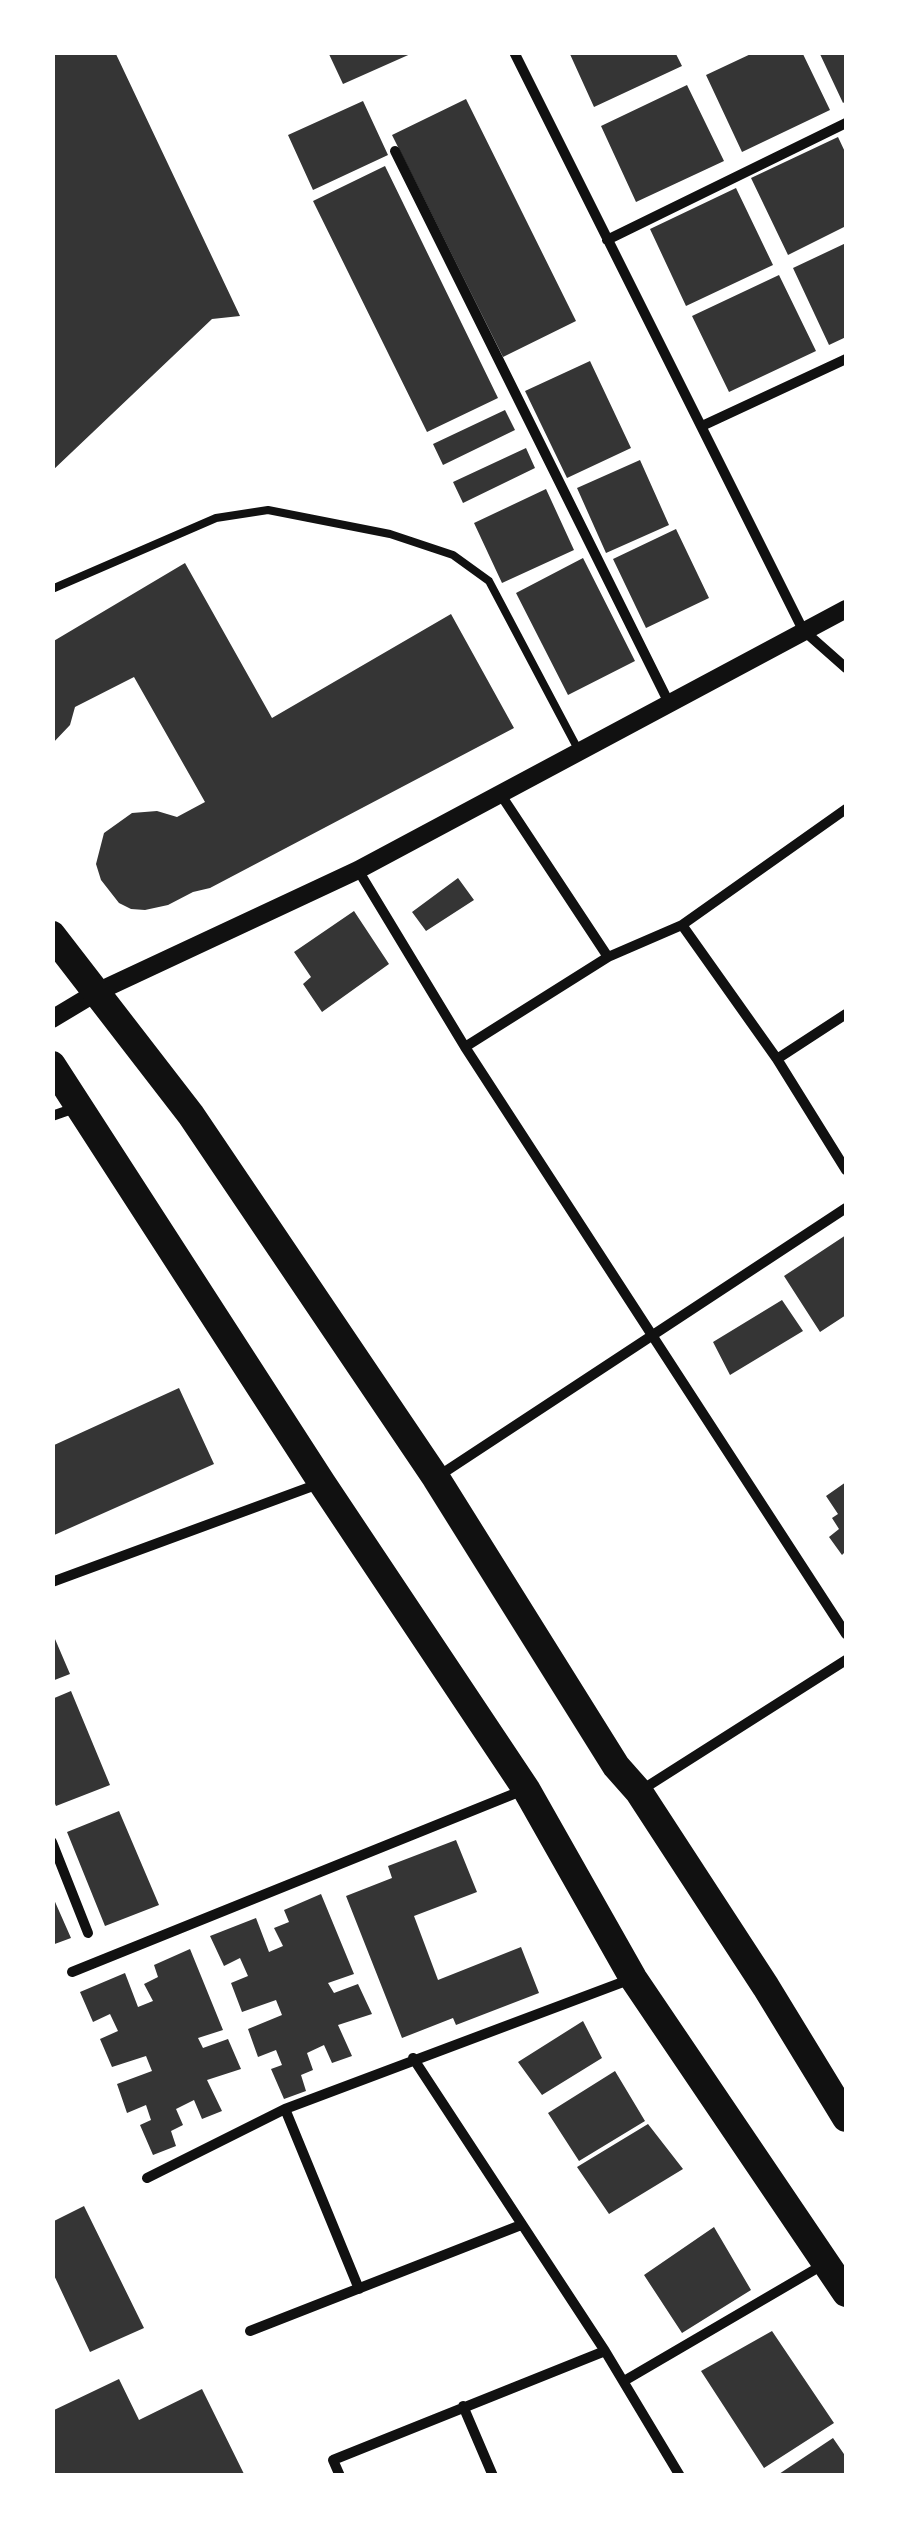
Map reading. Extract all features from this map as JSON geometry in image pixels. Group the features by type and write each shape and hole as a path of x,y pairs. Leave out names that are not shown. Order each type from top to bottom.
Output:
{"highway":[{"path":"52,935 191,1115 436,1478 616,1766 639,1792 846,2118"},
{"path":"52,1065 322,1483 526,1789 633,1978 846,2293"}],"street":[{"path":"514,52 803,630 846,668"},
{"path":"607,240 846,124"},
{"path":"394,151 670,705"},
{"path":"702,426 846,358"},
{"path":"52,1019 97,992 358,870 846,609"},
{"path":"500,795 608,956"},
{"path":"465,1048 608,956 682,925 846,810"},
{"path":"358,870 465,1048 846,1634"},
{"path":"682,925 777,1059 846,1170"},
{"path":"777,1059 846,1014"},
{"path":"52,1116 80,1106"},
{"path":"436,1478 846,1208"},
{"path":"52,1582 322,1483"},
{"path":"639,1792 846,1660"},
{"path":"72,1972 526,1789"},
{"path":"52,1842 88,1933"},
{"path":"148,2178 285,2108 633,1978"},
{"path":"414,2058 605,2351 680,2476"},
{"path":"285,2108 359,2288"},
{"path":"250,2331 521,2224"},
{"path":"624,2381 826,2263"},
{"path":"340,2476 333,2460 605,2351"},
{"path":"464,2406 493,2476"}],"lane":[{"path":"52,589 216,518 268,510 390,534 453,555 489,581 580,754"}],"building":[{"path":"52,52 115,52 240,316 212,319 52,471"},
{"path":"328,52 415,52 343,84"},
{"path":"569,52 675,52 682,66 594,107"},
{"path":"755,52 802,52 830,110 742,152 706,75"},
{"path":"819,52 846,52 843,103"},
{"path":"687,85 724,161 636,202 601,126"},
{"path":"466,99 576,321 503,357 392,135"},
{"path":"363,101 388,155 313,190 288,135"},
{"path":"838,137 846,154 846,226 788,255 751,178"},
{"path":"385,166 498,398 427,432 313,201"},
{"path":"736,188 773,265 686,306 650,229"},
{"path":"846,243 846,337 829,345 793,268"},
{"path":"779,275 816,351 729,392 692,316"},
{"path":"590,361 631,448 567,478 525,391"},
{"path":"505,410 515,430 443,465 433,444"},
{"path":"526,448 535,468 463,503 453,482"},
{"path":"640,460 669,525 606,553 577,488"},
{"path":"546,489 574,550 502,583 474,523"},
{"path":"676,529 709,598 646,628 613,559"},
{"path":"583,558 635,661 568,695 516,593"},
{"path":"185,563 272,718 451,614 514,728 210,888 145,910 119,903 101,880 96,864 104,833 132,813 157,811 177,817 205,802 134,677 75,707 70,725 52,744 52,642"},
{"path":"458,878 474,900 426,931 412,912"},
{"path":"354,911 389,964 322,1012 303,984 311,977 294,952"},
{"path":"846,1235 846,1315 820,1332 784,1276"},
{"path":"782,1300 803,1331 730,1375 713,1342"},
{"path":"179,1388 214,1464 52,1536 52,1446"},
{"path":"846,1482 846,1551 842,1555 829,1537 839,1529 832,1518 838,1514 826,1496"},
{"path":"52,1632 70,1674 52,1681"},
{"path":"71,1691 110,1785 56,1806 52,1797 52,1699"},
{"path":"119,1811 159,1905 105,1926 67,1832"},
{"path":"456,1840 477,1892 414,1916 438,1980 521,1947 539,1993 456,2025 453,2018 402,2038 346,1896 392,1878 388,1866"},
{"path":"321,1894 354,1974 328,1983 334,1993 358,1984 372,2014 338,2025 352,2056 332,2063 324,2045 307,2053 313,2070 301,2075 306,2091 284,2099 271,2069 282,2065 276,2050 258,2057 248,2029 282,2015 276,2000 242,2012 231,1983 248,1976 240,1958 224,1966 210,1936 256,1918 269,1952 283,1946 274,1928 289,1922 284,1910"},
{"path":"52,1895 71,1938 52,1945"},
{"path":"190,1949 223,2030 198,2038 203,2048 228,2039 241,2069 207,2080 222,2111 202,2119 194,2100 176,2109 183,2125 171,2131 176,2146 153,2155 140,2125 151,2120 146,2105 127,2113 117,2084 152,2071 146,2056 112,2067 100,2039 118,2031 110,2014 93,2022 80,1992 125,1973 138,2007 153,2001 144,1984 158,1977 154,1965"},
{"path":"583,2021 602,2058 542,2095 518,2062"},
{"path":"615,2071 645,2121 579,2161 548,2113"},
{"path":"648,2124 683,2169 609,2214 577,2167"},
{"path":"84,2206 144,2328 90,2352 52,2271 52,2222"},
{"path":"714,2227 751,2290 682,2333 644,2275"},
{"path":"772,2331 834,2423 764,2468 701,2371"},
{"path":"119,2379 139,2420 202,2389 245,2476 52,2476 52,2411"},
{"path":"833,2438 846,2457 846,2476 776,2476"}]}
